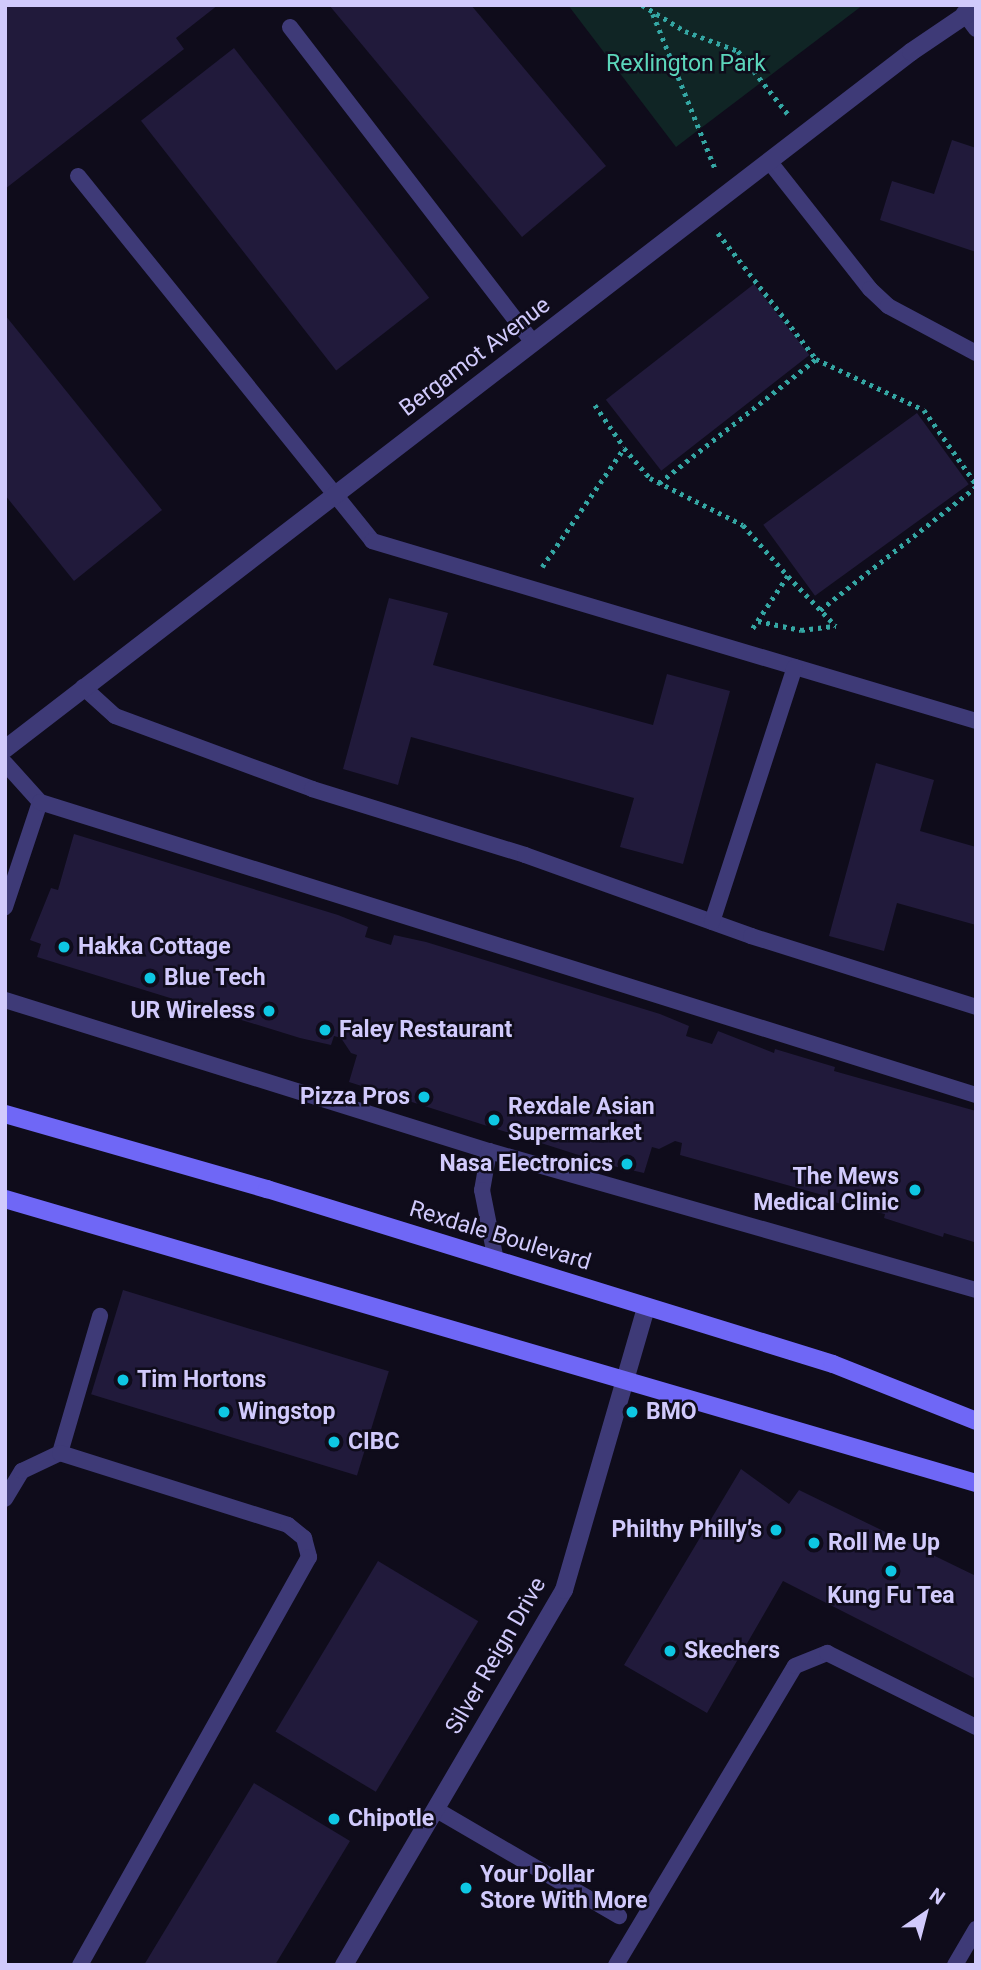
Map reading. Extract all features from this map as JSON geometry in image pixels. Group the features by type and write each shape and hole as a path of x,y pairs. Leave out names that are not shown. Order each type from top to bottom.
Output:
{"main road":[{"name":"Rexdale Boulevard","path":"5,1114 833,1364 976,1421"},
{"path":"5,1199 976,1483"}],"street":[{"name":"Bergamot Avenue","path":"5,748 769,161 970,11"},
{"name":"Silver Reign Drive","path":"344,1965 564,1590 627,1383 646,1307"}],"lane":[{"path":"970,11 976,29"},
{"path":"290,27 533,343"},
{"path":"769,161 888,306 976,353"},
{"path":"78,176 372,541 526,590 976,721"},
{"path":"712,922 795,667"},
{"path":"83,687 115,716 312,789 525,855 712,922 976,1007"},
{"path":"5,763 40,802 976,1095"},
{"path":"5,907 40,802"},
{"path":"5,1000 489,1151 976,1290"},
{"path":"489,1151 482,1190 496,1261"},
{"path":"60,1453 100,1316"},
{"path":"5,1499 22,1471 60,1453 289,1525 304,1538 309,1557 80,1965"},
{"path":"616,1965 795,1666 827,1653 976,1727"},
{"path":"435,1809 619,1916"},
{"path":"955,1965 976,1929"}],"path":[{"path":"642,5 685,31 738,51 804,135"},
{"path":"652,13 700,121 725,196"},
{"path":"702,213 816,359 924,410 976,486 820,610"},
{"path":"659,483 816,359"},
{"path":"595,405 624,448 659,483 743,525 836,626 801,630 758,621"},
{"path":"526,590 624,448"},
{"path":"737,651 788,576"}],"green space":[{"name":"Rexlington Park","path":"568,5 863,5 676,147"}],"building":[{"path":"5,5 218,5 176,38 184,49 5,189"},
{"path":"329,5 471,5 606,166 522,237"},
{"path":"234,48 429,298 336,370 141,121"},
{"path":"952,140 976,148 976,252 880,220 892,181 934,194"},
{"path":"754,284 809,355 661,471 606,400"},
{"path":"5,315 162,510 74,581 5,495"},
{"path":"917,413 969,484 815,596 763,525"},
{"path":"389,598 448,613 433,665 653,725 667,674 730,691 683,864 620,847 634,798 411,737 398,785 343,769"},
{"path":"876,763 934,780 920,831 976,847 976,925 897,903 884,951 829,936"},
{"path":"74,834 338,915 368,927 365,937 391,945 394,935 426,942 660,1014 689,1026 686,1036 712,1044 718,1031 774,1053 775,1049 835,1067 834,1071 976,1111 974,1242 944,1233 943,1237 884,1218 885,1214 825,1200 826,1196 680,1155 682,1143 675,1141 659,1149 652,1147 644,1173 613,1166 349,1082 357,1055 351,1053 341,1038 334,1036 331,1045 300,1038 37,957 41,944 30,940 51,888 58,890"},
{"path":"123,1290 389,1371 357,1476 91,1394"},
{"path":"741,1469 789,1504 799,1490 976,1576 976,1679 783,1581 707,1713 624,1665"},
{"path":"378,1561 478,1621 376,1792 276,1732"},
{"path":"254,1783 350,1841 275,1965 144,1965"}],"place":[{"name":"Hakka Cottage","path":"64,947"},
{"name":"Blue Tech","path":"150,978"},
{"name":"UR Wireless","path":"269,1011"},
{"name":"Faley Restaurant","path":"325,1030"},
{"name":"Pizza Pros","path":"424,1097"},
{"name":"Rexdale Asian Supermarket","path":"494,1120"},
{"name":"Nasa Electronics","path":"627,1164"},
{"name":"The Mews Medical Clinic","path":"915,1190"},
{"name":"Tim Hortons","path":"123,1380"},
{"name":"Wingstop","path":"224,1412"},
{"name":"BMO","path":"632,1412"},
{"name":"CIBC","path":"334,1442"},
{"name":"Philthy Philly’s","path":"776,1530"},
{"name":"Roll Me Up","path":"814,1543"},
{"name":"Kung Fu Tea","path":"891,1571"},
{"name":"Skechers","path":"670,1651"},
{"name":"Chipotle","path":"334,1819"},
{"name":"Your Dollar Store With More","path":"466,1888"}]}
